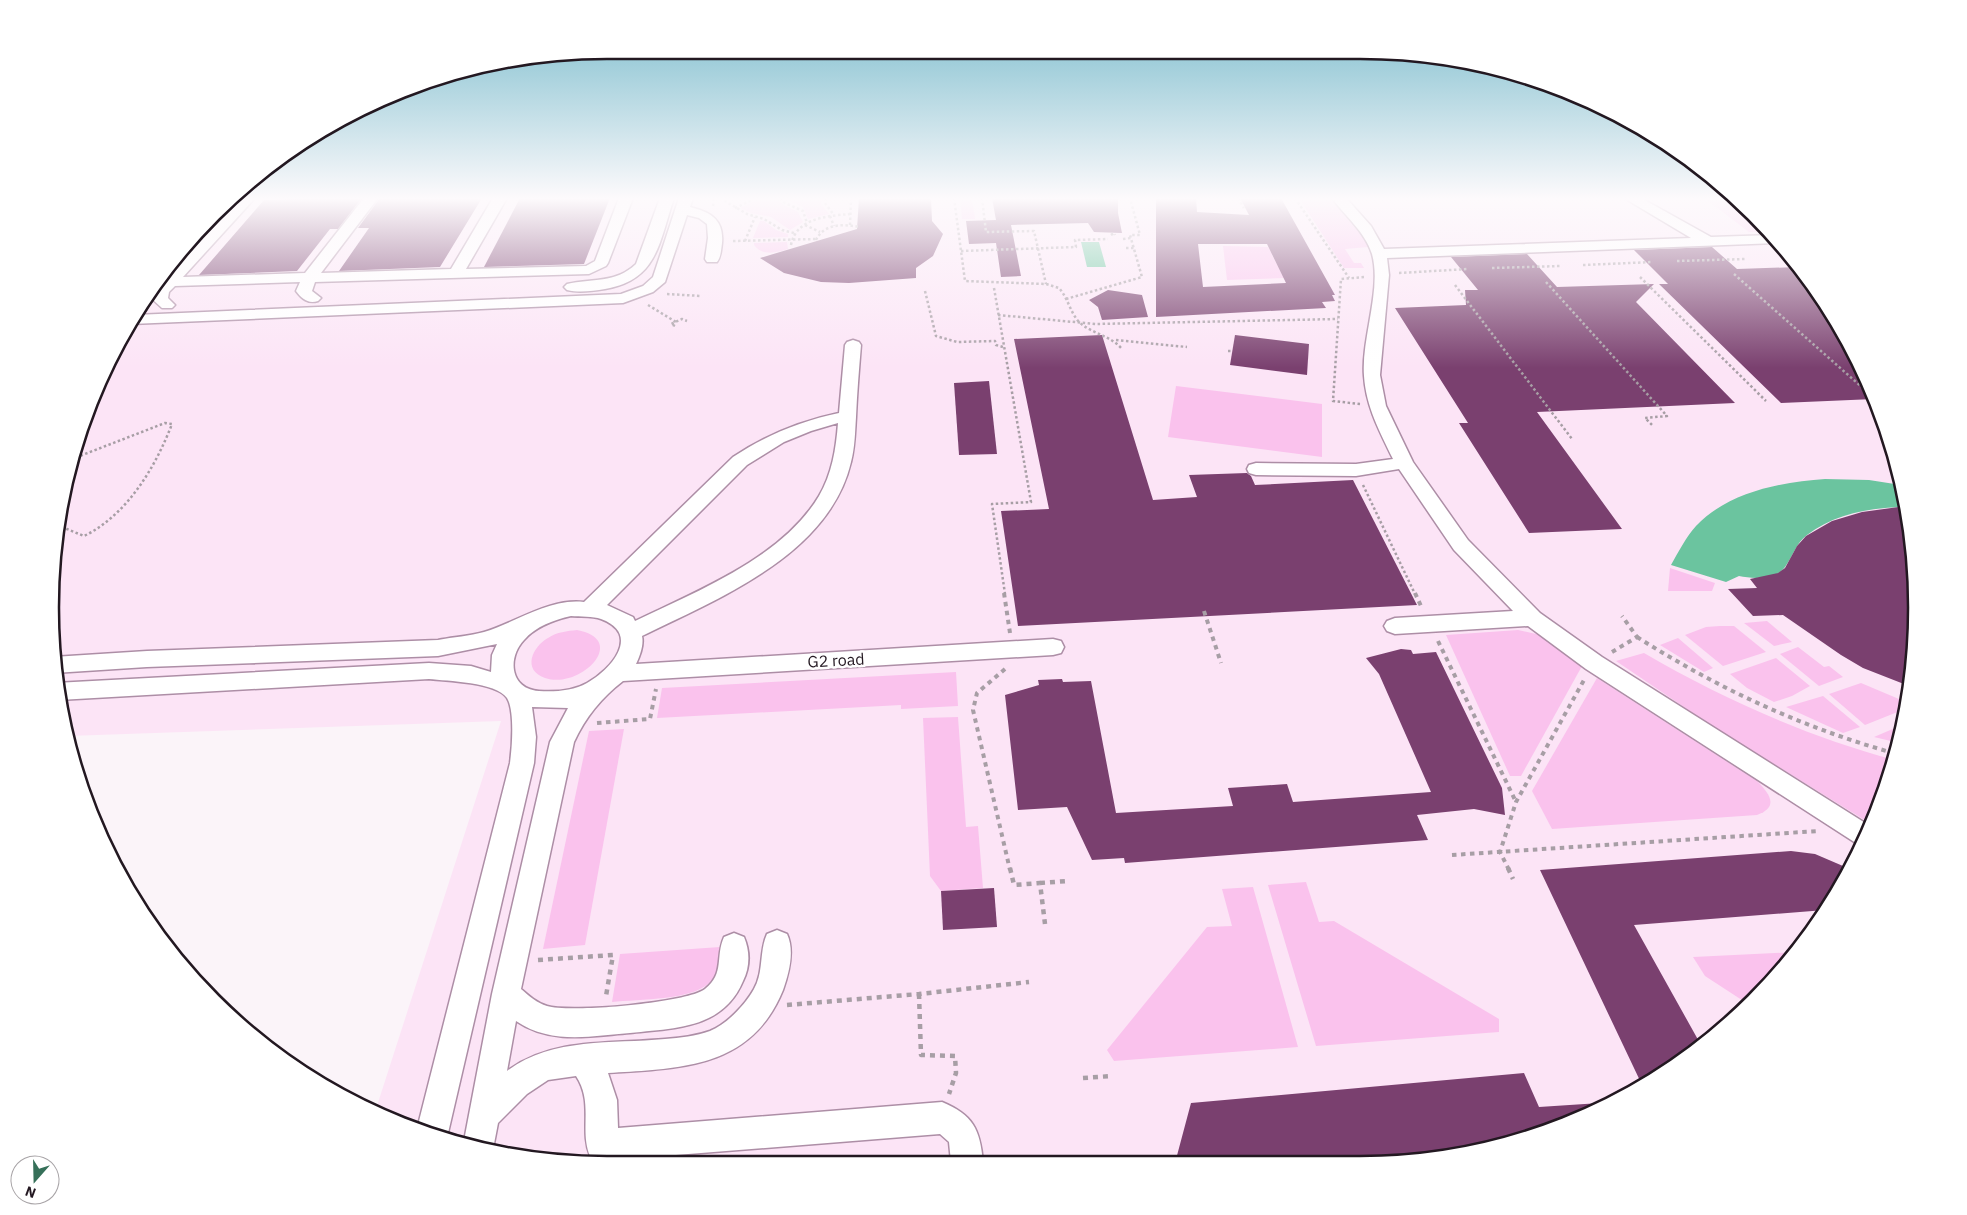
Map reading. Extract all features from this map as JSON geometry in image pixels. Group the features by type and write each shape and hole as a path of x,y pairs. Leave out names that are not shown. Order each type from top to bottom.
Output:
{"street":[{"path":"172,273 191,255"},
{"path":"313,298 308,297 304,291 309,278 327,255"},
{"path":"456,274 467,255"},
{"path":"166,281 583,271 595,268 601,263 604,255"},
{"path":"149,306 590,286 614,282 633,274 644,264 647,255"},
{"path":"140,320 604,300 632,296 648,289 660,279 668,255"},
{"path":"712,259 713,255"},
{"path":"1379,255 1382,275 1372,375 1377,406 1404,463 1461,545 1532,618 1594,663 1859,833"},
{"path":"162,287 160,299 167,305"},
{"path":"632,632 743,576 771,556 815,516 835,484 844,453 853,346"},
{"path":"591,608 740,461 782,436 813,424 847,416"},
{"path":"1256,469 1356,470 1404,463"},
{"path":"62,664 438,648 486,640 550,614 571,608 591,608 609,612 623,620 632,632 633,645 629,659 569,725 558,760 506,994 480,1141"},
{"path":"1395,626 1532,618"},
{"path":"433,1128 522,764 525,730 524,714 502,673 501,660 507,646 517,634 531,623"},
{"name":"G2 road","path":"610,680 1053,647"},
{"path":"65,691 429,671 471,674 512,689 531,699 548,702 583,696 610,680"},
{"path":"486,1113 506,1091 528,1074 552,1063 691,1051 716,1044 738,1031 759,1008 772,982 777,958 777,943"},
{"path":"506,994 531,1015 544,1021 574,1024 676,1014 693,1010 709,1003 722,991 731,978 734,964 734,946"},
{"path":"584,1060 595,1076 601,1096 604,1120 601,1144 942,1118 952,1122 960,1130 965,1141 966,1156"}],"path":[{"path":"961,255 965,281 1046,284 1059,288 1080,323 1115,340 1187,347"},
{"path":"1039,255 1046,284"},
{"path":"1066,299 1142,277 1136,255"},
{"path":"1333,255 1348,278"},
{"path":"1676,262 1746,259"},
{"path":"1583,265 1653,262"},
{"path":"1627,263 1630,266"},
{"path":"1492,268 1561,266"},
{"path":"1734,274 1861,386"},
{"path":"1640,277 1766,401"},
{"path":"1546,282 1668,416 1645,418 1653,426"},
{"path":"1455,285 1572,439"},
{"path":"994,288 1031,502 992,504 1013,650 1005,670 977,693 973,710 1014,885 1067,881"},
{"path":"648,289 672,295 701,296"},
{"path":"925,291 936,336 951,342 995,341 996,345 1003,347"},
{"path":"632,296 676,322"},
{"path":"998,315 1080,323 1338,319"},
{"path":"675,326 670,324 682,318 687,321"},
{"path":"1115,340 1122,349"},
{"path":"64,528 84,536 94,533 128,499 153,467 172,424 165,423 80,456"},
{"path":"1204,611 1221,663"},
{"path":"1622,616 1637,637 1698,675 1770,710 1847,740 1889,752"},
{"path":"1513,879 1500,852 1516,802 1594,663 1637,637"},
{"path":"569,725 650,719 657,681"},
{"path":"1452,856 1859,833"},
{"path":"1040,883 1045,924"},
{"path":"514,962 613,955 602,1022"},
{"path":"759,1008 1029,982"},
{"path":"919,994 921,1055 955,1056 956,1073 942,1118"},
{"path":"1083,1078 1112,1076"}],"shaded area":[{"path":"188,255 1779,255 1816,303 1852,365 1879,431 1890,465 1904,536 1907,572 1907,643 1904,679 1890,750 1879,784 1852,850 1835,882 1795,942 1748,996 1721,1020 1694,1043 1634,1083 1602,1100 1536,1127 1502,1138 1431,1152 1360,1156 572,1155 536,1152 465,1138 431,1127 377,1105 501,721 74,736 63,679 59,608 63,536 77,465 88,431 115,365 151,303"},
{"path":"1084,255 1103,255 1106,267 1087,267"},
{"path":"1224,255 1272,255 1284,278 1227,280"},
{"path":"1335,255 1349,255 1354,263 1361,263 1364,268 1344,268"},
{"path":"1176,386 1322,404 1322,457 1168,437"},
{"path":"1808,480 1869,480 1894,484 1899,507 1867,510 1829,522 1803,538 1781,571 1764,578 1739,576 1726,582 1671,565 1696,526 1723,505 1739,497 1773,486"},
{"path":"1670,568 1715,583 1712,591 1668,591"},
{"path":"1767,621 1792,642 1774,646 1744,623"},
{"path":"1734,626 1766,652 1723,666 1685,635 1706,627"},
{"path":"577,630 592,635 599,643 599,653 594,662 584,671 572,677 559,680 545,678 538,674 534,670 532,658 542,642 555,634"},
{"path":"1518,630 1545,636 1582,666 1521,776 1510,776 1446,635"},
{"path":"1678,638 1713,668 1704,672 1660,645"},
{"path":"1798,647 1824,667 1829,666 1843,677 1819,686 1780,654"},
{"path":"1644,653 1704,686 1766,715 1829,740 1888,758 1865,820 1709,724 1616,661"},
{"path":"1776,658 1810,686 1792,696 1774,702 1747,688 1730,674"},
{"path":"956,672 958,706 901,709 901,705 657,718 662,688"},
{"path":"1597,678 1757,781 1768,795 1770,804 1768,808 1757,815 1552,829 1532,791"},
{"path":"1861,683 1901,700 1899,712 1865,725 1829,694"},
{"path":"1823,696 1860,727 1843,733 1786,707"},
{"path":"958,717 966,827 978,826 983,888 941,891 930,876 923,718"},
{"path":"1895,728 1892,741 1874,737"},
{"path":"624,729 585,945 543,949 589,731"},
{"path":"1306,882 1319,922 1334,921 1499,1019 1499,1032 1316,1046 1268,885"},
{"path":"1253,887 1298,1047 1114,1061 1107,1050 1207,927 1232,926 1222,889"},
{"path":"720,947 716,973 712,980 704,987 693,992 666,998 612,1002 620,954"},
{"path":"1786,953 1743,1001 1705,976 1693,957"}],"building":[{"path":"217,255 310,255 297,271 199,275"},
{"path":"350,255 447,255 440,267 339,271"},
{"path":"490,255 588,255 584,264 484,267"},
{"path":"771,255 934,255 916,268 916,278 849,283 821,282 784,273 760,258"},
{"path":"998,255 1017,255 1021,276 1001,277"},
{"path":"1156,255 1199,255 1203,287 1286,283 1272,255 1313,255 1335,295 1332,295 1335,301 1322,302 1326,308 1156,317"},
{"path":"1528,255 1557,287 1654,284 1636,302 1735,403 1537,412 1622,529 1529,533 1459,423 1468,423 1395,308 1466,305 1465,290 1478,290 1451,257"},
{"path":"1639,255 1721,255 1737,269 1790,267 1835,333 1852,365 1867,399 1781,403 1659,284 1668,284"},
{"path":"1108,290 1142,295 1148,317 1102,320 1098,307 1089,300"},
{"path":"1102,335 1153,500 1197,497 1189,475 1247,473 1251,476 1255,485 1353,480 1417,605 1018,626 1001,511 1049,509 1014,339"},
{"path":"1235,335 1309,344 1307,375 1230,365"},
{"path":"989,381 997,454 959,455 954,383"},
{"path":"1899,507 1904,536 1908,608 1903,684 1863,668 1783,615 1753,616 1728,589 1757,588 1750,579 1778,573 1785,568 1797,546 1806,536 1832,521 1862,512"},
{"path":"1401,649 1411,650 1413,654 1436,652 1502,788 1505,815 1474,809 1417,815 1428,840 1125,863 1124,858 1092,860 1067,807 1018,810 1005,695 1039,685 1038,680 1062,679 1063,682 1091,681 1116,813 1233,806 1228,788 1287,784 1293,802 1431,792 1379,674 1366,658"},
{"path":"1791,851 1815,854 1843,866 1817,911 1634,925 1698,1040 1639,1080 1540,870"},
{"path":"994,888 997,927 943,930 941,891"},
{"path":"1524,1073 1539,1107 1594,1103 1536,1127 1502,1138 1431,1152 1360,1156 1177,1156 1191,1103"}]}
